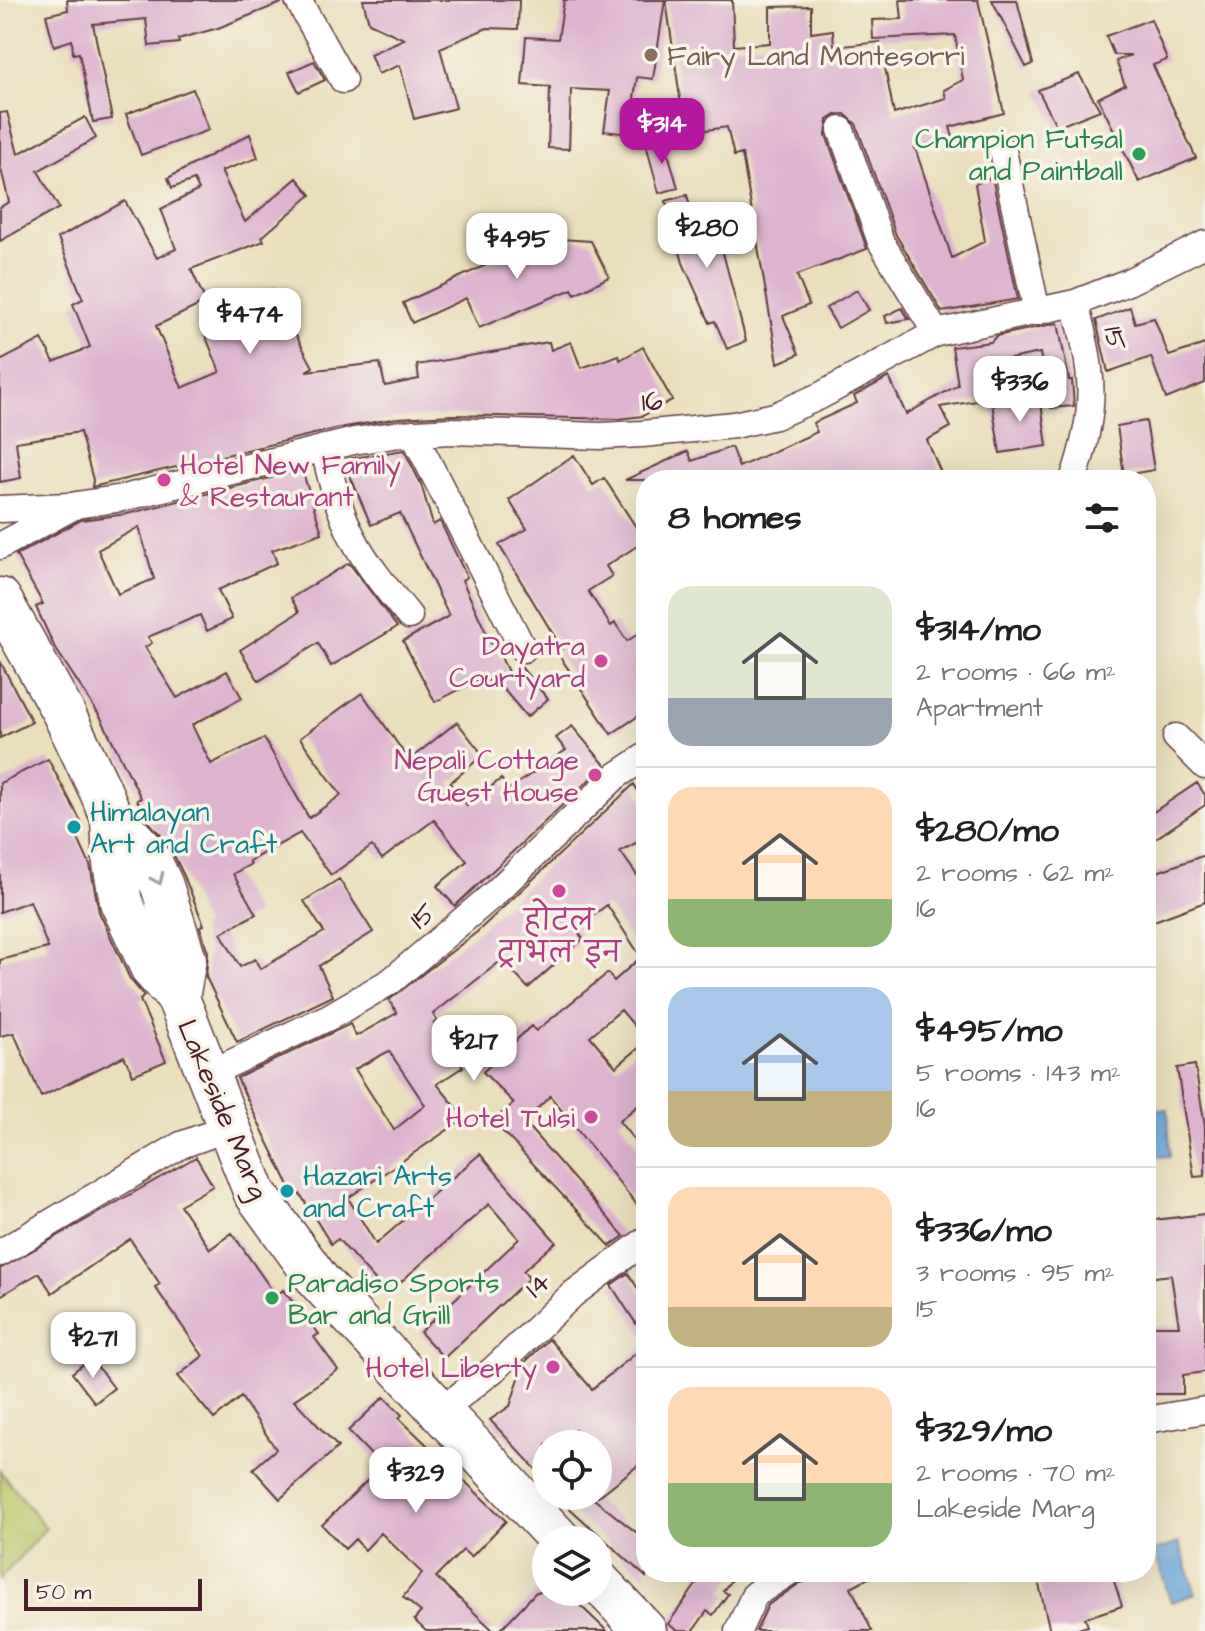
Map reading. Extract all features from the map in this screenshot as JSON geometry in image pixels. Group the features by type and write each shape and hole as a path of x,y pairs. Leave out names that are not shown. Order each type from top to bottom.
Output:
{"main road":[{"name":"Lakeside Marg","path":"0,599 63,712 112,818 114,864 121,902 152,969 178,998 255,1193 291,1245 439,1412 547,1526"},
{"path":"612,1596 645,1631"}],"street":[{"path":"298,0 343,80"},
{"path":"841,130 881,242 936,333"},
{"path":"1003,151 1037,312"},
{"name":"16","path":"0,509 76,505 123,498 324,448 413,433 600,436 734,425 775,416 820,396 936,333 1075,303 1205,244"},
{"name":"15","path":"1075,303 1087,349 1093,407 1076,470"},
{"path":"413,433 523,649"},
{"path":"324,448 342,520 363,561 409,616"},
{"name":"16","path":"0,546 76,505"},
{"path":"1176,737 1205,766"},
{"name":"15","path":"206,1075 329,1017 391,981 495,893 616,776 636,763"},
{"path":"0,1253 181,1145 228,1128"},
{"name":"14","path":"439,1412 493,1370 573,1294 636,1247"},
{"path":"1156,1418 1205,1410"},
{"path":"738,1631 755,1594 774,1582"}],"green space":[{"path":"0,1471 46,1528 0,1579"}],"water":[{"path":"1168,1109 1170,1156 1156,1157 1156,1110"},
{"path":"1179,1543 1196,1594 1171,1602 1156,1550"}],"building":[{"path":"67,0 281,0 281,3 218,28 178,39 179,43 149,46 146,19 93,24 112,119 93,122 79,53 73,54 72,40 54,46 46,15 68,10"},
{"path":"363,0 519,0 518,29 487,28 440,48 456,108 414,119 400,65 378,74 370,54 404,39 369,23"},
{"path":"564,0 665,0 653,79 637,77 629,134 604,131 610,91 571,89 569,149 548,148 550,87 522,85 526,37 558,39"},
{"path":"666,0 732,0 734,46 770,43 770,7 811,6 811,33 833,30 834,47 880,42 894,114 946,98 944,90 963,80 955,35 873,39 872,20 902,19 900,0 978,0 1004,113 950,127 953,137 915,148 952,258 985,241 975,184 992,177 1018,299 942,312 896,235 856,124 845,114 836,115 828,120 826,135 867,249 797,275 809,305 783,316 799,354 778,363 742,154 734,156 727,127 685,133"},
{"path":"992,0 1017,0 1033,64 1026,67"},
{"path":"1151,19 1167,60 1153,65 1196,158 1139,182 1098,98 1125,85 1116,61 1131,55 1114,55 1106,36"},
{"path":"314,61 325,80 299,92 289,72"},
{"path":"1079,74 1100,110 1057,127 1038,90"},
{"path":"193,89 209,130 141,155 126,114"},
{"path":"7,112 18,154 85,117 96,138 38,171 59,208 0,241 0,207 9,202 0,165 0,113"},
{"path":"250,134 258,158 221,171 245,222 297,178 311,195 262,237 264,241 191,269 206,302 156,326 182,388 220,372 202,327 258,304 255,298 271,289 313,367 306,371 380,363 385,386 419,379 417,365 549,342 551,350 571,342 581,368 619,355 620,360 643,347 672,400 642,416 619,419 452,415 398,418 339,428 92,487 93,480 80,432 16,442 21,478 0,482 0,361 42,339 54,362 90,347 73,304 83,299 58,238 125,201 157,258 176,249 161,209 199,190 194,180 172,188 168,178"},
{"path":"664,139 678,188 659,193 646,144"},
{"path":"687,195 695,227 715,222 746,341 727,349 715,321 710,323 683,263 666,201"},
{"path":"545,238 548,244 560,239 591,241 609,277 575,294 572,289 479,328 466,298 412,323 403,303"},
{"path":"857,290 869,310 838,328 826,308"},
{"path":"1130,307 1135,323 1154,318 1169,356 1205,344 1205,383 1166,399 1151,357 1108,372 1096,320"},
{"path":"902,308 909,319 887,323 885,316"},
{"path":"1058,323 1069,380 1072,380 1074,406 1051,408 1040,353 990,363 995,398 940,407 951,427 927,440 940,470 647,470 688,451 692,461 731,447 739,467 817,432 813,423 857,403 854,396 889,377 906,414 958,385 952,347 991,342 996,336"},
{"path":"1040,396 1047,446 1000,453 992,403"},
{"path":"1146,421 1154,470 1123,470 1117,426"},
{"path":"404,450 421,484 433,525 440,521 467,577 462,580 494,650 497,649 510,676 521,667 548,699 527,717 494,678 482,684 480,679 435,702 403,641 449,616 400,513 371,525 346,466 347,459"},
{"path":"574,455 593,485 604,478 636,527 636,547 606,566 612,576 588,591 611,626 615,623 627,641 636,635 636,718 611,734 557,652 562,649 499,545 527,529 509,500"},
{"path":"302,470 322,533 272,550 277,563 218,590 232,619 207,631 200,615 148,637 152,643 145,647 177,698 227,671 242,698 192,725 211,764 264,738 309,818 341,795 300,738 362,693 409,760 457,722 483,755 450,783 467,805 501,779 509,789 566,750 556,738 572,726 605,765 455,906 437,886 467,861 434,820 382,859 372,846 331,875 300,833 249,861 251,864 233,874 256,914 221,933 240,967 255,959 260,969 324,932 304,901 339,879 373,932 319,966 333,996 237,1042 206,977 208,952 200,927 204,925 184,876 168,843 147,820 137,800 141,798 101,718 54,646 36,607 43,604 16,555 81,520 127,514","holes":["139,527 154,579 118,594 98,550"]},
{"path":"349,563 397,627 331,666 318,643 259,681 240,650 299,612 291,598"},
{"path":"0,661 32,722 0,738"},
{"path":"48,759 83,825 74,830 90,865 99,912 130,979 144,996 140,1000 166,1061 133,1075 124,1056 41,1097 14,1033 0,1036 0,960 48,948 30,901 0,912 0,783"},
{"path":"1197,783 1205,795 1205,805 1156,838 1156,810"},
{"path":"634,784 636,843 620,851 636,874 636,949 607,905 576,929 583,939 528,988 502,960 433,1014 437,1021 434,1023 463,1067 437,1084 465,1118 348,1198 376,1244 480,1154 556,1242 523,1271 529,1278 444,1358 420,1332 519,1239 489,1204 387,1294 338,1239 331,1244 300,1194 295,1198 237,1078 350,1024 356,1036 397,1013 389,1000 477,932","holes":["389,1051 425,1105 394,1130 355,1069"]},
{"path":"1205,855 1205,902 1156,920 1156,872"},
{"path":"636,961 636,1028 621,1010 590,1036 616,1067 636,1050 636,1107 619,1121 636,1142 636,1204 550,1096 524,1122 624,1236 610,1246 493,1121 514,1103 483,1072 531,1026 536,1031 608,973 614,981"},
{"path":"1195,1065 1205,1127 1205,1176 1194,1177 1177,1068"},
{"path":"196,1157 213,1186 180,1205 210,1249 232,1233 276,1296 283,1290 319,1334 314,1337 338,1370 294,1400 338,1447 280,1499 253,1469 276,1449 241,1397 214,1419 178,1376 203,1356 155,1287 160,1284 130,1239 52,1293 39,1273 0,1296 0,1269"},
{"path":"1205,1214 1205,1372 1183,1375 1183,1394 1156,1394 1156,1326 1179,1326 1171,1275 1156,1277 1156,1220"},
{"path":"628,1273 636,1285 636,1324 611,1285"},
{"path":"549,1339 592,1389 636,1353 636,1467 612,1486 612,1430 575,1429 532,1430 532,1465 490,1420 510,1406 524,1363"},
{"path":"91,1358 114,1388 95,1403 72,1373"},
{"path":"384,1397 402,1415 399,1418 506,1521 471,1557 463,1550 436,1577 494,1631 426,1631 414,1620 421,1612 403,1597 422,1573 381,1533 365,1550 355,1539 345,1549 322,1525 382,1466 348,1431"},
{"path":"572,1510 608,1510 636,1532 636,1568 612,1546 612,1526 589,1526"},
{"path":"698,1582 730,1582 723,1591 728,1594 713,1615 707,1611 693,1631 678,1631 668,1624"},
{"path":"861,1582 851,1587 872,1631 756,1631 768,1605 800,1583"},
{"path":"1038,1582 1114,1582 1122,1606 1085,1618 1088,1626 1071,1631 1050,1631"},
{"path":"532,1596 532,1606 581,1606 607,1631 499,1631"}],"place":[{"name":"Fairy Land Montesorri","path":"651,55"},
{"name":"Champion Futsal and Paintball","path":"1139,154"},
{"name":"Hotel New Family & Restaurant","path":"164,480"},
{"name":"Dayatra Courtyard","path":"601,661"},
{"name":"Nepali Cottage Guest House","path":"595,775"},
{"name":"Himalayan Art and Craft","path":"74,827"},
{"name":"होटल ट्राभल इन","path":"559,891"},
{"name":"Hotel Tulsi","path":"591,1117"},
{"name":"Hazari Arts and Craft","path":"287,1191"},
{"name":"Paradiso Sports Bar and Grill","path":"272,1298"},
{"name":"Hotel Liberty","path":"553,1367"}]}
